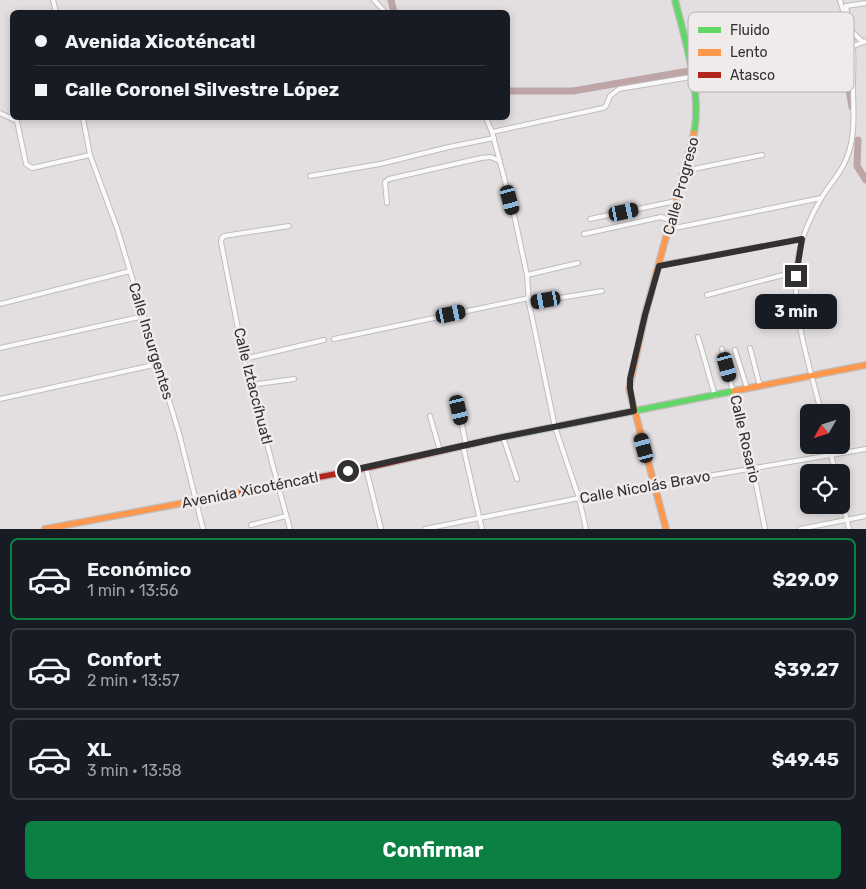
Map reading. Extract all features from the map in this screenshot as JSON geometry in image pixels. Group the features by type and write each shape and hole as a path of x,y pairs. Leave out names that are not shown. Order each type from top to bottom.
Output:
{"street":[{"path":"374,0 383,10"},
{"name":"Calle Progreso","path":"675,0 688,60"},
{"path":"847,12 846,6 866,3"},
{"path":"854,33 864,41"},
{"path":"492,132 603,108 606,106 610,96 622,88 688,77"},
{"name":"Calle Progreso","path":"666,529 634,411 630,379 696,122 694,92"},
{"path":"819,404 795,304 796,276 802,239 822,198 845,162 854,130 854,92"},
{"path":"14,120 28,167 32,168 90,155"},
{"name":"Calle Insurgentes","path":"83,120 90,155 130,271 179,433 203,529"},
{"path":"487,120 494,138 515,219 527,275 529,303 555,426 586,529"},
{"path":"310,176 380,164 494,138"},
{"path":"684,171 762,155"},
{"path":"387,204 386,182 389,179 481,158 491,157 500,161"},
{"path":"670,229 822,198"},
{"path":"590,219 676,201"},
{"path":"584,234 661,217 672,221"},
{"name":"Calle Iztaccíhuatl","path":"288,226 224,236 221,242 244,359 290,529"},
{"path":"659,266 802,239"},
{"path":"527,275 578,263"},
{"path":"0,304 130,271"},
{"path":"708,295 783,275 796,276"},
{"path":"529,303 602,291"},
{"path":"334,339 529,298"},
{"path":"0,348 144,316"},
{"path":"698,337 715,396"},
{"path":"244,359 324,340"},
{"path":"750,348 760,386"},
{"name":"Calle Rosario","path":"722,349 734,391 765,529"},
{"path":"736,350 747,388"},
{"path":"0,399 158,364"},
{"name":"Avenida Xicoténcatl","path":"45,529 366,468 555,426 866,365"},
{"path":"252,385 294,379"},
{"path":"459,410 482,529"},
{"path":"430,416 440,451"},
{"path":"503,437 516,478"},
{"name":"Calle Nicolás Bravo","path":"425,529 578,498 866,449"},
{"path":"831,456 834,464"},
{"path":"366,468 381,529"},
{"path":"846,514 849,529"},
{"path":"251,524 286,516"},
{"path":"800,529 866,516"}],"waterway":[{"path":"391,0 394,10"},
{"path":"510,91 573,91 688,71"},
{"path":"849,92 852,107"},
{"path":"858,140 857,166 866,180"}],"traffic: fast":[{"path":"675,0 688,49"},
{"path":"694,133 696,117 695,92"},
{"path":"489,440 734,391"}],"traffic: slow":[{"path":"666,529 629,389 645,315 694,133"},
{"path":"734,391 866,365"},
{"path":"45,529 242,492"}],"traffic: jam":[{"path":"242,492 366,468 489,440"}],"route":[{"path":"348,471 634,411 630,379 659,266 802,239 796,276"}]}
